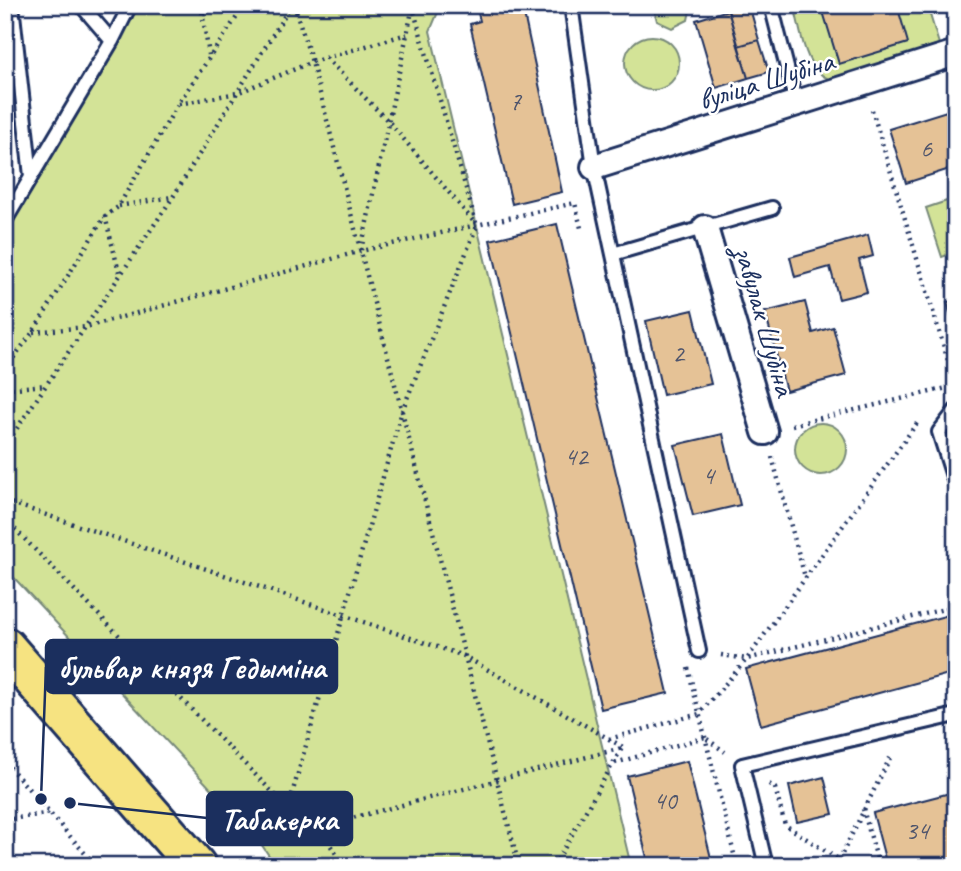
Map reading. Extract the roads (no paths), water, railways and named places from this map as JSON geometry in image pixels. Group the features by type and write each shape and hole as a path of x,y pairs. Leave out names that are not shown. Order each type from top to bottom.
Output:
{"main road":[{"path":"5,647 196,866"}],"street":[{"name":"вуліца Шубіна","path":"594,167 956,53"},
{"name":"завулак Шубіна","path":"705,228 765,432"}],"lane":[{"path":"12,5 31,177"},
{"path":"81,5 112,41"},
{"path":"5,221 112,41 130,5"},
{"path":"571,5 594,167 699,651"},
{"path":"771,5 796,103"},
{"path":"613,254 772,208"},
{"path":"956,410 939,432 956,486"},
{"path":"766,866 742,765 956,715"}],"place":[{"name":"бульвар князя Гедыміна","path":"41,799"},
{"name":"Табакерка","path":"70,803"}]}
